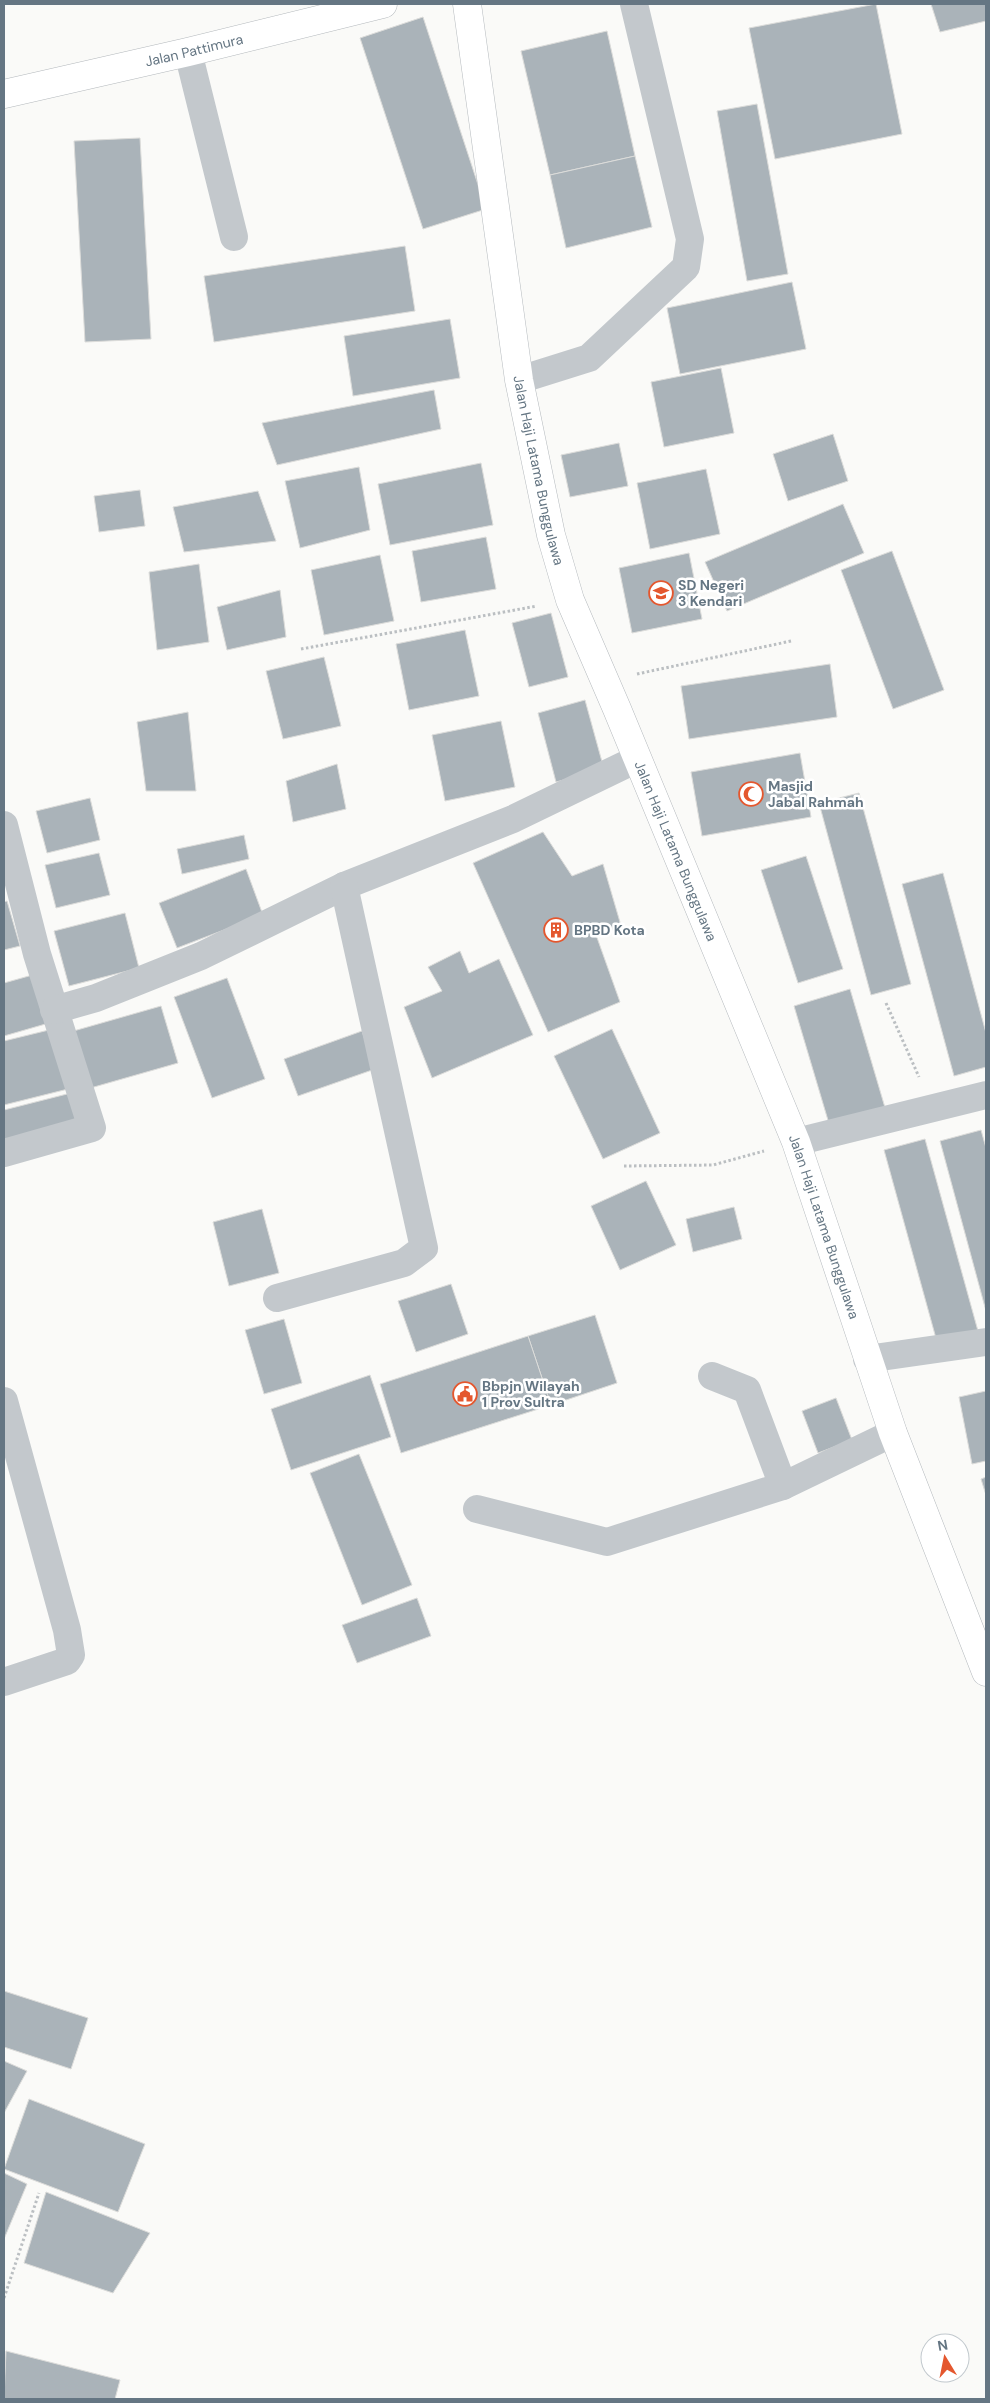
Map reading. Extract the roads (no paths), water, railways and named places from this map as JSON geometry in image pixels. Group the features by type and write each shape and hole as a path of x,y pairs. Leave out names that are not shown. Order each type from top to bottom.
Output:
{"main road":[{"name":"Jalan Pattimura","path":"4,94 188,52 383,4"},
{"name":"Jalan Haji Latama Bunggulawa","path":"467,4 519,380 551,536 570,600 796,1142 893,1433 986,1672"}],"street":[{"path":"519,380 589,358 686,267 690,239 634,4"},
{"path":"188,52 234,237"},
{"path":"54,1010 96,998 193,960 288,916 344,886 488,830 637,759"},
{"path":"4,825 19,892 92,1128 4,1153"},
{"path":"278,1298 404,1262 424,1248 344,886"},
{"path":"796,1142 986,1096"},
{"path":"867,1359 986,1342"},
{"path":"712,1376 747,1390 783,1486"},
{"path":"4,1401 67,1630 71,1655 67,1661 4,1682"},
{"path":"477,1509 607,1542 783,1486 893,1433"}],"place":[{"name":"SD Negeri 3 Kendari","path":"661,593"},
{"name":"Masjid Jabal Rahmah","path":"751,794"},
{"name":"BPBD Kota","path":"556,930"},
{"name":"Bbpjn Wilayah 1 Prov Sultra","path":"465,1394"}]}
